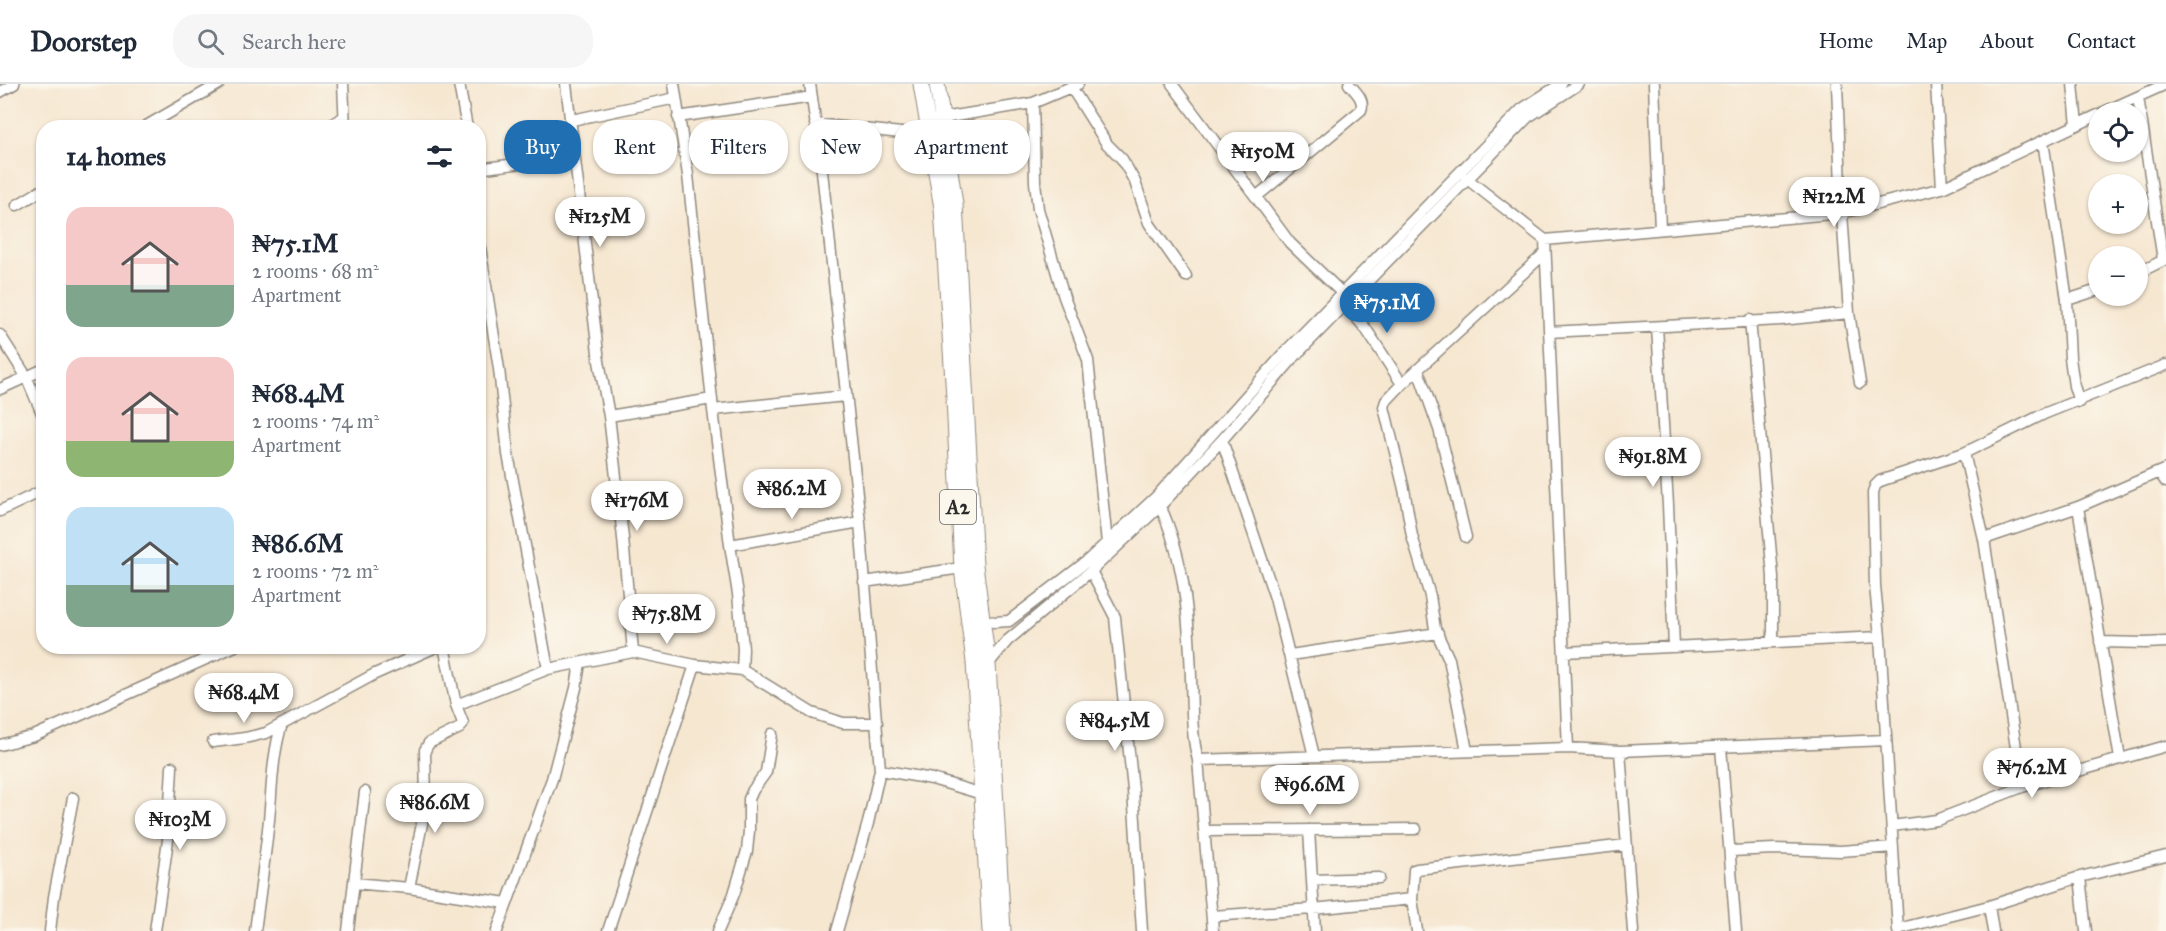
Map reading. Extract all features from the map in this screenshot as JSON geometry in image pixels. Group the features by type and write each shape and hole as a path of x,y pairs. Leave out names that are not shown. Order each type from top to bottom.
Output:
{"highway":[{"name":"A2","path":"921,84 926,120"},
{"name":"A2","path":"937,84 955,204 963,472 962,568 974,662 990,931"},
{"name":"A2","path":"936,174 942,208 954,397 988,664 1003,931"}],"street":[{"path":"0,92 14,84"},
{"path":"157,120 219,84"},
{"path":"343,84 344,120"},
{"path":"459,84 466,120"},
{"path":"566,84 572,120 676,98"},
{"path":"674,84 688,175 712,405 738,594 743,649 742,670"},
{"path":"810,84 815,120"},
{"path":"1172,84 1290,243 1343,298 1402,384"},
{"path":"988,664 1007,641 1091,572 1160,506 1222,440 1343,298 1522,109 1562,84"},
{"path":"984,621 1009,621 1086,562 1156,497 1289,348 1528,117 1579,84"},
{"path":"1654,84 1660,229"},
{"path":"1838,84 1842,213 1849,314 1860,383"},
{"path":"1936,84 1942,188"},
{"path":"2073,84 2077,125"},
{"path":"2127,102 2165,84"},
{"path":"926,120 1033,103 1075,86 1107,144 1122,159 1135,182 1149,223 1186,276"},
{"path":"1256,197 1282,178 1361,110 1363,105 1355,86"},
{"path":"678,117 812,97"},
{"path":"2138,97 2165,260 2148,268"},
{"path":"1033,103 1038,209 1064,297 1088,360 1107,543"},
{"path":"1466,178 1545,240 1842,213 1942,188 2088,120"},
{"path":"2043,141 2067,300 2070,358 2079,402"},
{"path":"486,169 504,166"},
{"path":"576,174 599,361 609,416 633,652"},
{"path":"822,174 860,522 880,770 868,823 837,931"},
{"path":"17,205 36,194"},
{"path":"1545,240 1568,748"},
{"path":"1467,751 1449,659 1435,628 1430,596 1412,536 1384,407 1386,401 1402,384 1545,253"},
{"path":"2067,300 2088,293"},
{"path":"486,294 499,369 508,454 548,669"},
{"path":"1549,332 1781,320 1849,314"},
{"path":"1750,320 1773,577 1773,642"},
{"path":"1657,327 1674,647"},
{"path":"0,335 27,376 36,398"},
{"path":"2166,365 2079,402 2046,413 1964,453 1880,481 1873,493 1875,586 1898,930 1989,906 2080,877 2166,856"},
{"path":"1418,370 1439,429 1466,537"},
{"path":"0,389 36,372"},
{"path":"609,416 712,405 845,396"},
{"path":"1222,440 1275,598 1314,756"},
{"path":"1964,453 1984,539 2022,787"},
{"path":"1984,539 2078,507 2163,470 2166,482"},
{"path":"0,511 36,494"},
{"path":"1160,506 1168,522 1183,581 1189,627 1195,749 1198,760 1213,931"},
{"path":"2078,507 2120,759"},
{"path":"730,545 860,522"},
{"path":"864,582 962,568"},
{"path":"1091,572 1115,617 1133,790 1142,931"},
{"path":"1290,655 1438,633"},
{"path":"1564,652 1880,637"},
{"path":"2100,642 2166,642"},
{"path":"456,705 548,669 633,652 695,665 742,670 812,713 843,723 877,723"},
{"path":"0,745 44,732 217,654"},
{"path":"213,742 266,733 375,674 420,654"},
{"path":"409,888 426,804 425,750 429,743 460,728 463,723 456,705 446,654"},
{"path":"497,931 552,779 576,688 580,663"},
{"path":"608,931 695,665"},
{"path":"255,931 273,769 282,724"},
{"path":"718,931 734,894 747,851 750,831 749,799 766,772 772,734"},
{"path":"1198,760 1568,748 1620,751 1886,740"},
{"path":"1892,826 1937,820 2022,787 2166,746"},
{"path":"1721,747 1736,931"},
{"path":"1620,751 1633,931"},
{"path":"155,931 168,840 172,767"},
{"path":"880,770 932,779 982,794"},
{"path":"348,931 365,792"},
{"path":"50,931 54,897 73,798"},
{"path":"1205,831 1416,829"},
{"path":"1309,830 1315,931"},
{"path":"1417,931 1412,898 1414,870 1626,845"},
{"path":"1731,851 1774,849 1842,852 1893,847"},
{"path":"2080,877 2086,931"},
{"path":"1312,880 1379,878"},
{"path":"354,883 409,888 506,903"},
{"path":"1212,916 1313,909 1412,898"},
{"path":"1989,906 1993,931"}]}
